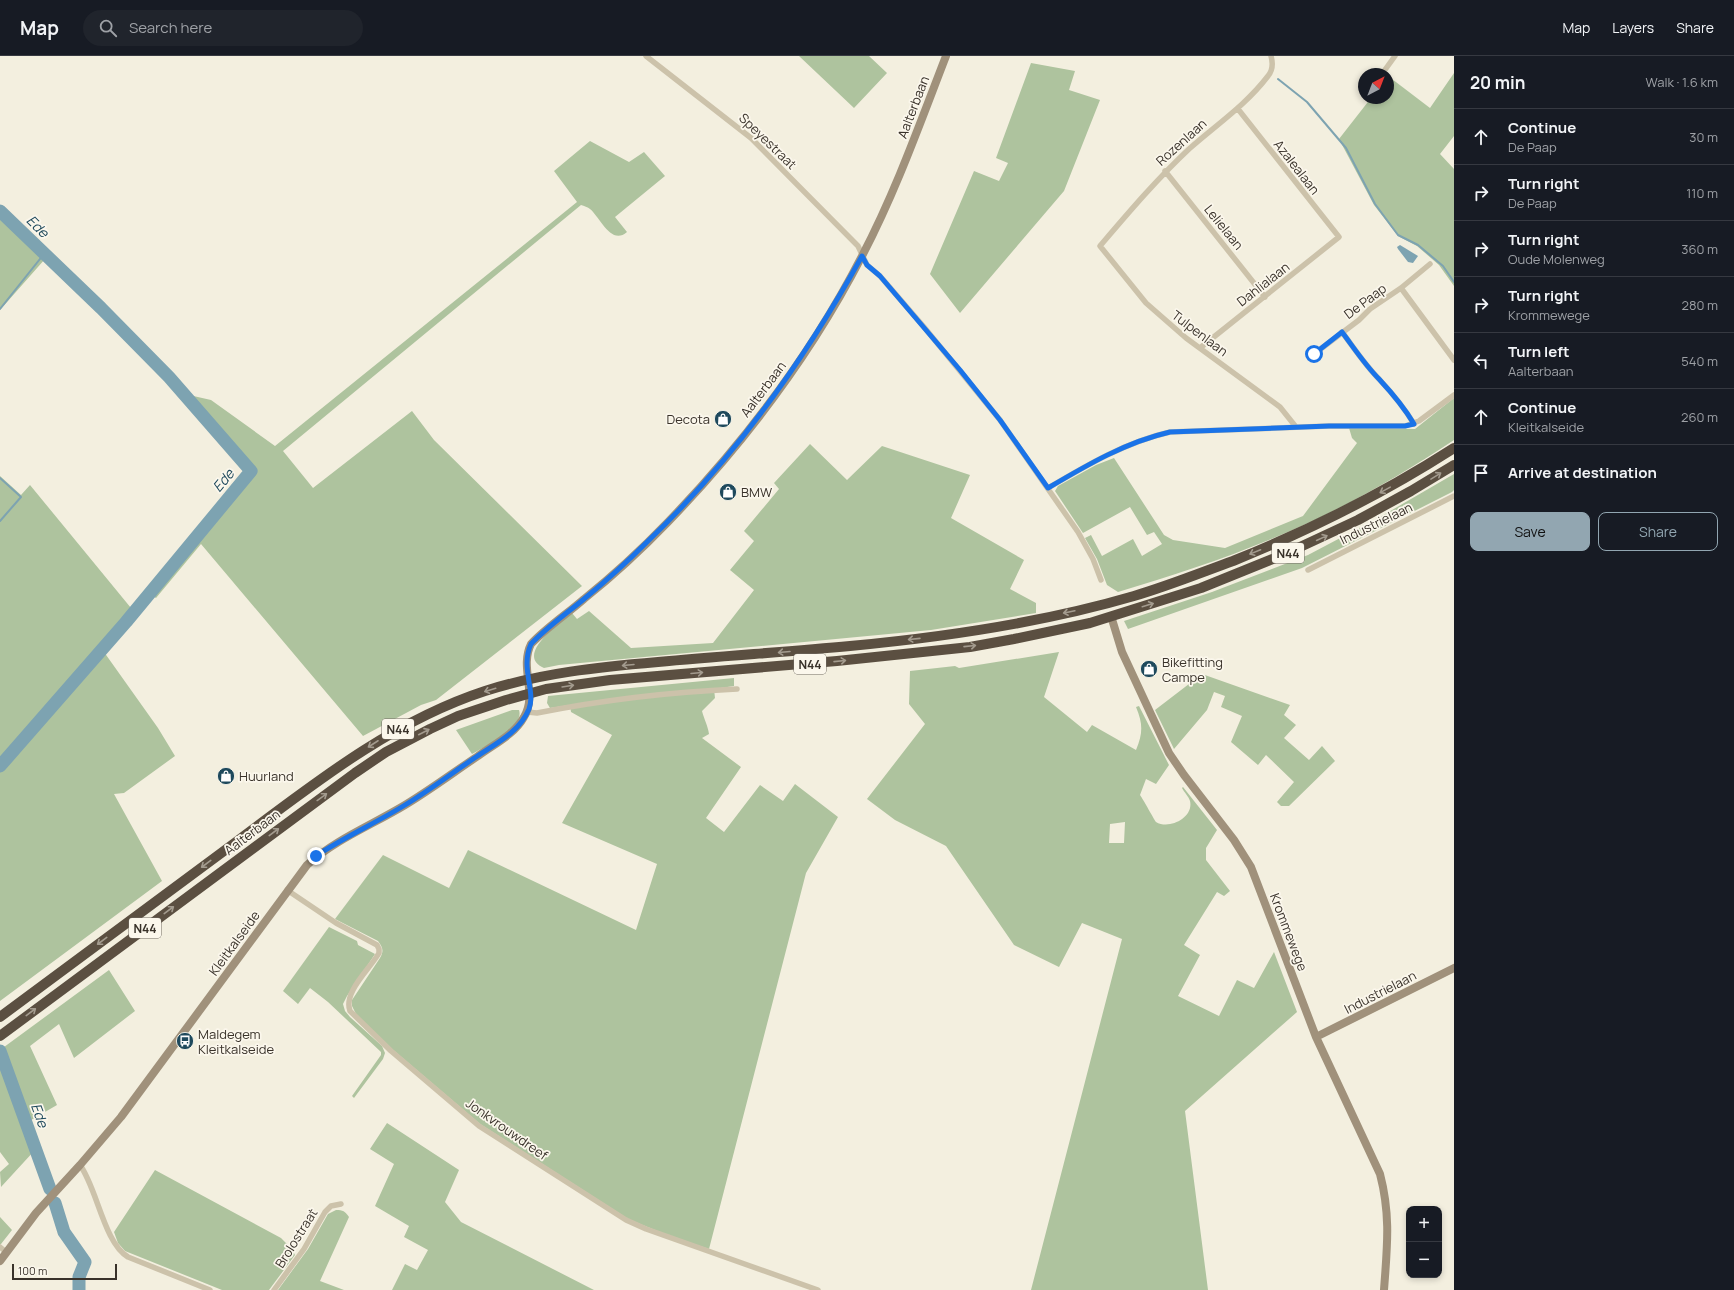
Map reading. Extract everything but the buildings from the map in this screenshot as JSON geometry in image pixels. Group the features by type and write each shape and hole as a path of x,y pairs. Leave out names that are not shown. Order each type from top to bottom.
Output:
{"highway":[{"name":"N44","path":"528,679 549,674 609,666 931,638 1012,624 1107,604 1139,595 1190,577 1279,542 1351,508 1404,479 1454,448"},
{"name":"N44","path":"529,693 577,684 610,680 837,661 970,647 1090,623 1201,588 1291,552 1358,520 1454,465"},
{"name":"Aalterbaan","path":"0,1017 341,765 386,736 455,702 485,691 528,679"},
{"name":"Aalterbaan","path":"0,1036 291,819 386,752 430,728 458,716 529,693"}],"street":[{"name":"Speyestraat","path":"646,56 751,138 858,246 862,256"},
{"name":"Aalterbaan","path":"529,693 526,658 531,644 586,598 648,542 732,450 765,409 825,322 862,256 902,170 946,56"},
{"name":"Rozenlaan","path":"1100,246 1165,171 1204,136 1238,109 1269,75 1273,65 1271,56"},
{"path":"1387,68 1396,56"},
{"name":"Azalealaan","path":"1238,109 1339,238"},
{"name":"Lelielaan","path":"1165,171 1265,297"},
{"name":"Dahlialaan","path":"1200,348 1339,238"},
{"name":"Tulpenlaan","path":"1100,246 1146,303 1166,322 1280,407 1296,427"},
{"path":"862,256 867,265 880,276 960,370 1000,420 1082,539 1093,559 1101,580"},
{"name":"De Paap","path":"1314,354 1359,320 1370,309 1401,288 1430,264"},
{"name":"De Paap","path":"1401,288 1454,360"},
{"name":"De Paap","path":"1342,332 1378,379 1389,388 1414,424"},
{"path":"1048,488 1098,458 1157,434 1183,430 1366,425 1405,426 1414,424 1454,395"},
{"name":"Industrielaan","path":"1308,570 1454,496"},
{"name":"Krommewege","path":"1107,604 1122,652 1170,753 1184,775 1234,840 1251,867 1316,1037 1380,1174 1388,1215 1384,1290"},
{"path":"529,693 530,706 527,712 537,713 606,701 737,690"},
{"name":"Kleitkalseide","path":"0,1261 3,1249 80,1165 121,1117 287,890 316,856 342,839 410,802 503,740 516,727 527,712"},
{"name":"Jonkvrouwdreef","path":"287,890 336,923 377,945 379,953 352,991 348,1005 350,1011 391,1051 479,1126 626,1220 646,1229 818,1290"},
{"name":"Industrielaan","path":"1316,1037 1454,968"},
{"path":"80,1165 87,1175 113,1239 121,1251 128,1257 210,1290"},
{"name":"Brolostraat","path":"274,1290 304,1249 325,1212 331,1206 341,1204"}],"green space":[{"path":"799,56 869,56 887,73 854,108"},
{"path":"1031,63 1075,71 1069,90 1100,100 1064,191 960,313 930,274 974,171 999,181 1008,163 996,158"},
{"path":"1454,73 1454,136 1440,154 1454,169 1454,286 1439,265 1417,246 1398,236 1374,205 1339,139 1366,104 1394,104 1394,81 1430,108"},
{"path":"590,141 629,162 644,152 665,176 615,217 627,232 621,235 611,233 590,209 581,205 283,451 313,488 412,411 434,440 582,586 436,700 421,705 363,736 201,544 156,598 145,591 247,471 206,427 211,422 187,397 189,395 211,400 275,446 577,202 554,171"},
{"path":"0,215 45,259 0,310"},
{"path":"1454,398 1454,440 1387,482 1335,510 1293,530 1194,568 1118,592 1107,585 1097,559 1085,538 1091,535 1102,556 1133,539 1142,556 1162,544 1154,532 1147,535 1130,507 1083,533 1055,491 1058,486 1096,465 1114,458 1164,535 1173,540 1225,548 1303,516 1357,443 1352,438 1349,428 1415,429"},
{"path":"810,444 847,480 882,446 970,475 951,518 1024,560 1010,589 1036,603 1036,613 931,630 559,665 544,668 536,662 534,655 537,648 542,639 550,631 572,613 577,619 589,611 631,648 713,643 754,590 730,570 754,541 744,531 779,489 774,483"},
{"path":"1454,474 1454,490 1452,492 1302,568 1128,629 1124,621 1212,592 1308,555 1380,517"},
{"path":"0,476 21,495 30,485 131,608 99,645 158,728 175,756 124,793 114,794 162,881 0,1001"},
{"path":"1059,652 1044,697 1087,732 1092,725 1136,750 1141,733 1140,718 1136,707 1139,706 1169,765 1156,784 1146,779 1140,795 1156,822 1161,824 1174,823 1179,821 1188,813 1190,807 1190,801 1182,788 1183,787 1217,830 1206,848 1206,860 1230,891 1224,896 1217,892 1184,945 1200,955 1178,996 1219,1016 1237,980 1254,988 1274,952 1297,1012 1185,1111 1208,1290 1031,1290 1122,939 1082,923 1059,967 1014,945 946,846 895,820 867,799 925,724 909,704 910,671 955,666 959,668","holes":["1125,822 1124,843 1109,843 1110,824"]},
{"path":"1202,674 1290,705 1284,715 1296,725 1284,738 1309,760 1322,746 1335,761 1289,806 1281,806 1277,802 1294,782 1266,755 1258,765 1231,742 1242,716 1221,707 1225,696 1214,692 1207,710 1174,749 1155,710"},
{"path":"734,678 734,686 714,689 715,698 702,711 709,734 702,738 741,767 706,818 724,832 760,785 783,801 795,784 838,817 806,873 709,1249 672,1237 628,1219 480,1124 392,1049 357,1016 352,1006 352,1000 381,956 382,948 378,941 335,919 383,855 449,888 468,850 636,930 657,864 562,823 612,735 571,712 570,705 550,708 547,703 548,696"},
{"path":"512,710 519,710 519,716 516,723 510,730 472,754 456,730"},
{"path":"329,927 357,941 358,945 375,954 343,1004 345,1011 350,1017 382,1046 385,1053 383,1059 354,1098 352,1096 381,1055 381,1052 328,1002 310,988 298,1004 283,991"},
{"path":"109,970 135,1011 74,1058 59,1024 30,1046 57,1105 26,1123 35,1150 1,1187 0,1172 9,1164 0,1152 0,1050"},
{"path":"387,1123 459,1170 445,1202 461,1222 594,1290 392,1290 405,1264 417,1270 428,1250 404,1237 409,1226 375,1206 394,1164 370,1149"},
{"path":"155,1170 281,1238 292,1249 295,1255 269,1290 222,1290 125,1251 118,1243 114,1232"},
{"path":"58,1203 66,1232 86,1256 88,1261 88,1266 81,1277 82,1290 76,1290 76,1275 83,1262 61,1233 55,1208"},
{"path":"336,1210 344,1211 349,1217 320,1281 344,1290 278,1290 308,1249 328,1214"},
{"path":"0,1217 12,1230 1,1244 0,1244"}],"water":[{"path":"1400,245 1418,256 1413,263 1408,262 1398,249 1397,247"}],"waterway":[{"path":"1278,79 1307,102 1346,148 1375,204 1398,235 1418,245 1443,266 1454,282"},
{"name":"Ede","path":"0,211 101,308 169,377 251,471 126,622 0,766"},
{"path":"0,309 44,254"},
{"path":"0,478 21,497 0,521"},
{"name":"Ede","path":"0,1051 50,1189"},
{"name":"Ede","path":"55,1203 64,1232 85,1262 79,1277 79,1290"}],"place":[{"name":"Decota","path":"723,419"},
{"name":"BMW","path":"728,492"},
{"name":"Bikefitting Campe","path":"1149,669"},
{"name":"Huurland","path":"226,776"},
{"name":"Maldegem Kleitkalseide","path":"185,1041"}],"route":[{"path":"316,856 342,839 404,806 509,735 523,719 530,706 526,658 531,644 537,637 586,598 648,542 703,484 765,409 783,384 825,322 862,256 867,265 880,276 960,370 1000,420 1048,488 1098,458 1157,434 1183,430 1366,425 1405,426 1414,424 1389,388 1378,379 1342,332 1314,354"}]}
